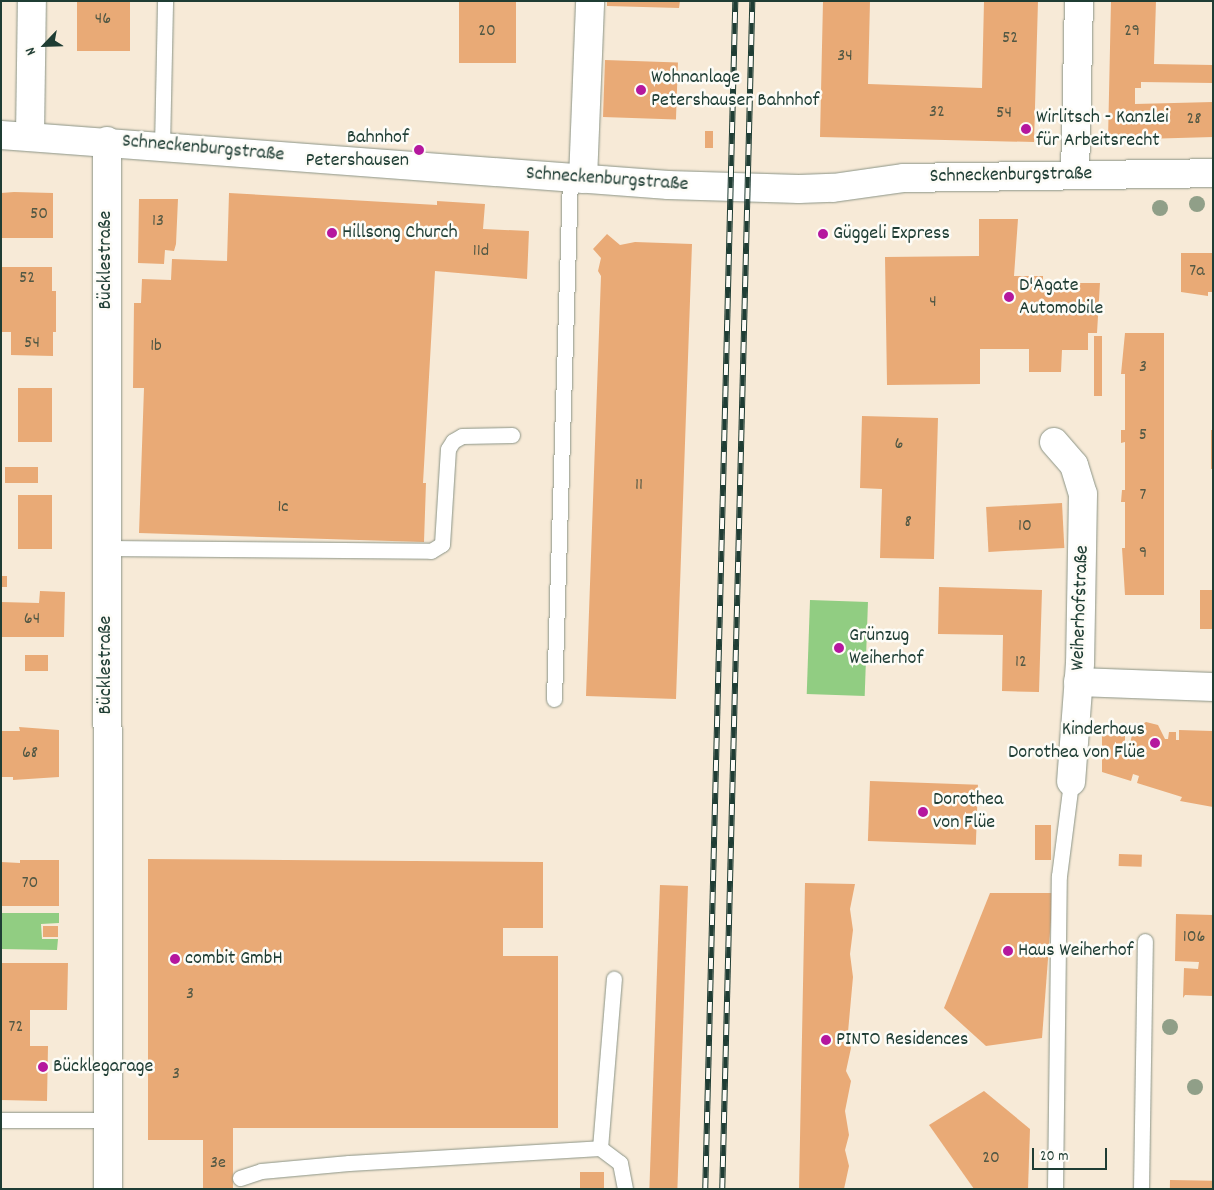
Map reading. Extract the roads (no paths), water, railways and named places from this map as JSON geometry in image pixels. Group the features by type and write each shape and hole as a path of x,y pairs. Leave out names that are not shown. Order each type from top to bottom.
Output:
{"street":[{"path":"30,136 32,1"},
{"path":"577,178 590,1"},
{"path":"1075,176 1080,1"},
{"name":"Schneckenburgstraße","path":"1,135 107,141 162,147 668,186 798,189 832,188 904,178 1213,173"},
{"name":"Bücklestraße","path":"107,141 108,1189"},
{"name":"Weiherhofstraße","path":"1054,442 1074,466 1083,494 1078,682 1071,782"},
{"path":"1078,682 1213,687"}],"lane":[{"path":"162,147 164,1"},
{"path":"554,698 577,178"},
{"path":"106,548 430,551 442,544 448,449 454,441 462,436 512,435"},
{"path":"1055,1189 1059,876 1071,782"},
{"path":"1141,1189 1145,941"},
{"path":"600,1148 614,979"},
{"path":"1,1120 108,1120"},
{"path":"240,1178 261,1171 348,1163 600,1148 620,1163 625,1189"}],"railway":[{"path":"705,1189 735,1"},
{"path":"722,1189 752,1"}],"place":[{"name":"Wohnanlage Petershauser Bahnhof","path":"641,90"},
{"name":"Wirlitsch - Kanzlei für Arbeitsrecht","path":"1026,129"},
{"name":"Bahnhof Petershausen","path":"419,150"},
{"name":"Hillsong Church","path":"332,233"},
{"name":"Güggeli Express","path":"823,234"},
{"name":"D'Agate Automobile","path":"1009,297"},
{"name":"Grünzug Weiherhof","path":"839,648"},
{"name":"Kinderhaus Dorothea von Flüe","path":"1155,743"},
{"name":"Dorothea von Flüe","path":"923,812"},
{"name":"Haus Weiherhof","path":"1008,951"},
{"name":"combit GmbH","path":"175,959"},
{"name":"PINTO Residences","path":"826,1040"},
{"name":"Bücklegarage","path":"43,1067"}]}
